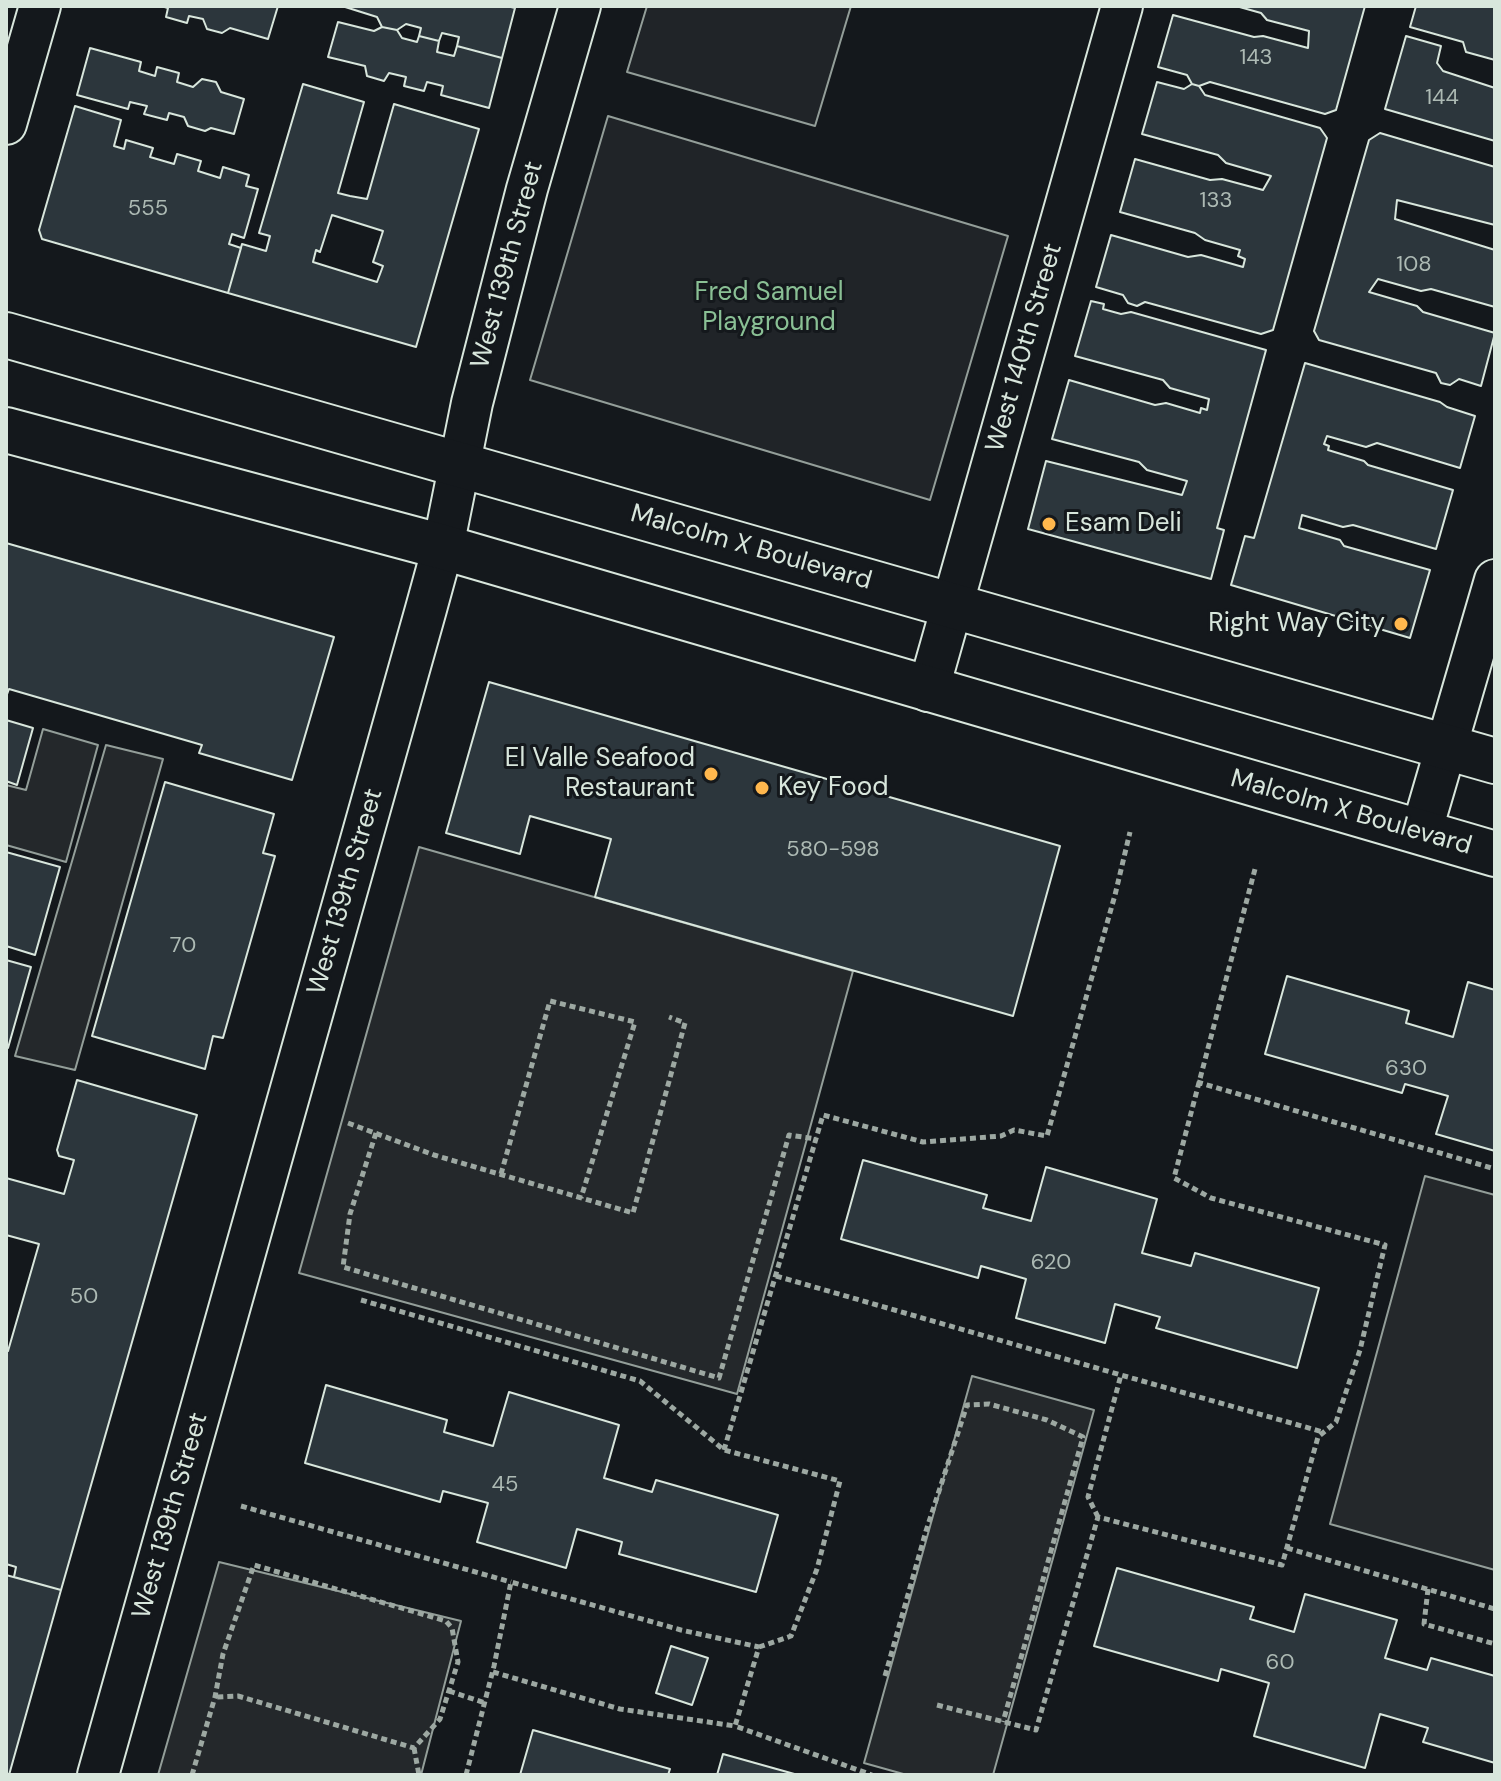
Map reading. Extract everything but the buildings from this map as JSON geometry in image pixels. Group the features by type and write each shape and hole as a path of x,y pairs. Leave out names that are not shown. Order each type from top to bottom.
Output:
{"main road":[{"name":"Malcolm X Boulevard","path":"6,335 1495,761"},
{"name":"Malcolm X Boulevard","path":"6,430 443,547 1495,854"}],"street":[{"path":"6,124 40,6"},
{"name":"West 139th Street","path":"98,1775 443,547 472,403 527,189 580,6"},
{"name":"West 140th Street","path":"928,691 1122,6"},
{"path":"1421,833 1495,580"}],"path":[{"path":"724,1450 823,1115 923,1142 1001,1136 1014,1130 1047,1136 1130,832"},
{"path":"1098,1517 1282,1565 1318,1437 1336,1422 1360,1350 1385,1245 1211,1198 1174,1178 1255,869"},
{"path":"501,1174 550,1001 635,1022 581,1198"},
{"path":"348,1123 434,1155 633,1213 685,1023 669,1017"},
{"path":"1197,1082 1495,1169"},
{"path":"376,1133 350,1214 343,1267 719,1378 789,1135 816,1139"},
{"path":"776,1276 1323,1432"},
{"path":"241,1506 681,1630 759,1647 791,1636 817,1569 840,1481 724,1450 640,1381 361,1300"},
{"path":"937,1705 1036,1730 1098,1517 1088,1497 1121,1375"},
{"path":"885,1676 926,1531 967,1405 989,1404 1047,1420 1083,1437 1003,1722"},
{"path":"1287,1548 1495,1609"},
{"path":"192,1775 215,1697 223,1654 254,1565 446,1621 452,1628 458,1662 440,1719 414,1748"},
{"path":"466,1775 493,1672 511,1582"},
{"path":"1428,1589 1424,1624 1495,1644"},
{"path":"735,1726 759,1647"},
{"path":"493,1672 620,1709 735,1726 872,1775"},
{"path":"449,1691 485,1703"},
{"path":"215,1697 238,1696 414,1748"},
{"path":"414,1748 419,1775"}],"green space":[{"path":"647,6 851,6 815,126 627,72"},
{"name":"Fred Samuel Playground","path":"608,116 1008,236 930,500 530,380"}],"shaded area":[{"path":"43,729 98,745 66,862 6,845 6,785 26,790"},
{"path":"106,745 163,759 75,1070 15,1056"},
{"path":"419,847 853,971 737,1394 299,1273"},
{"path":"1425,1176 1495,1195 1495,1570 1330,1524"},
{"path":"972,1376 1094,1410 993,1775 907,1775 864,1763"},
{"path":"219,1562 461,1621 421,1775 158,1775"}],"place":[{"name":"Esam Deli","path":"1049,524"},
{"name":"Right Way City","path":"1401,624"},
{"name":"El Valle Seafood Restaurant","path":"711,774"},
{"name":"Key Food","path":"762,788"}]}
